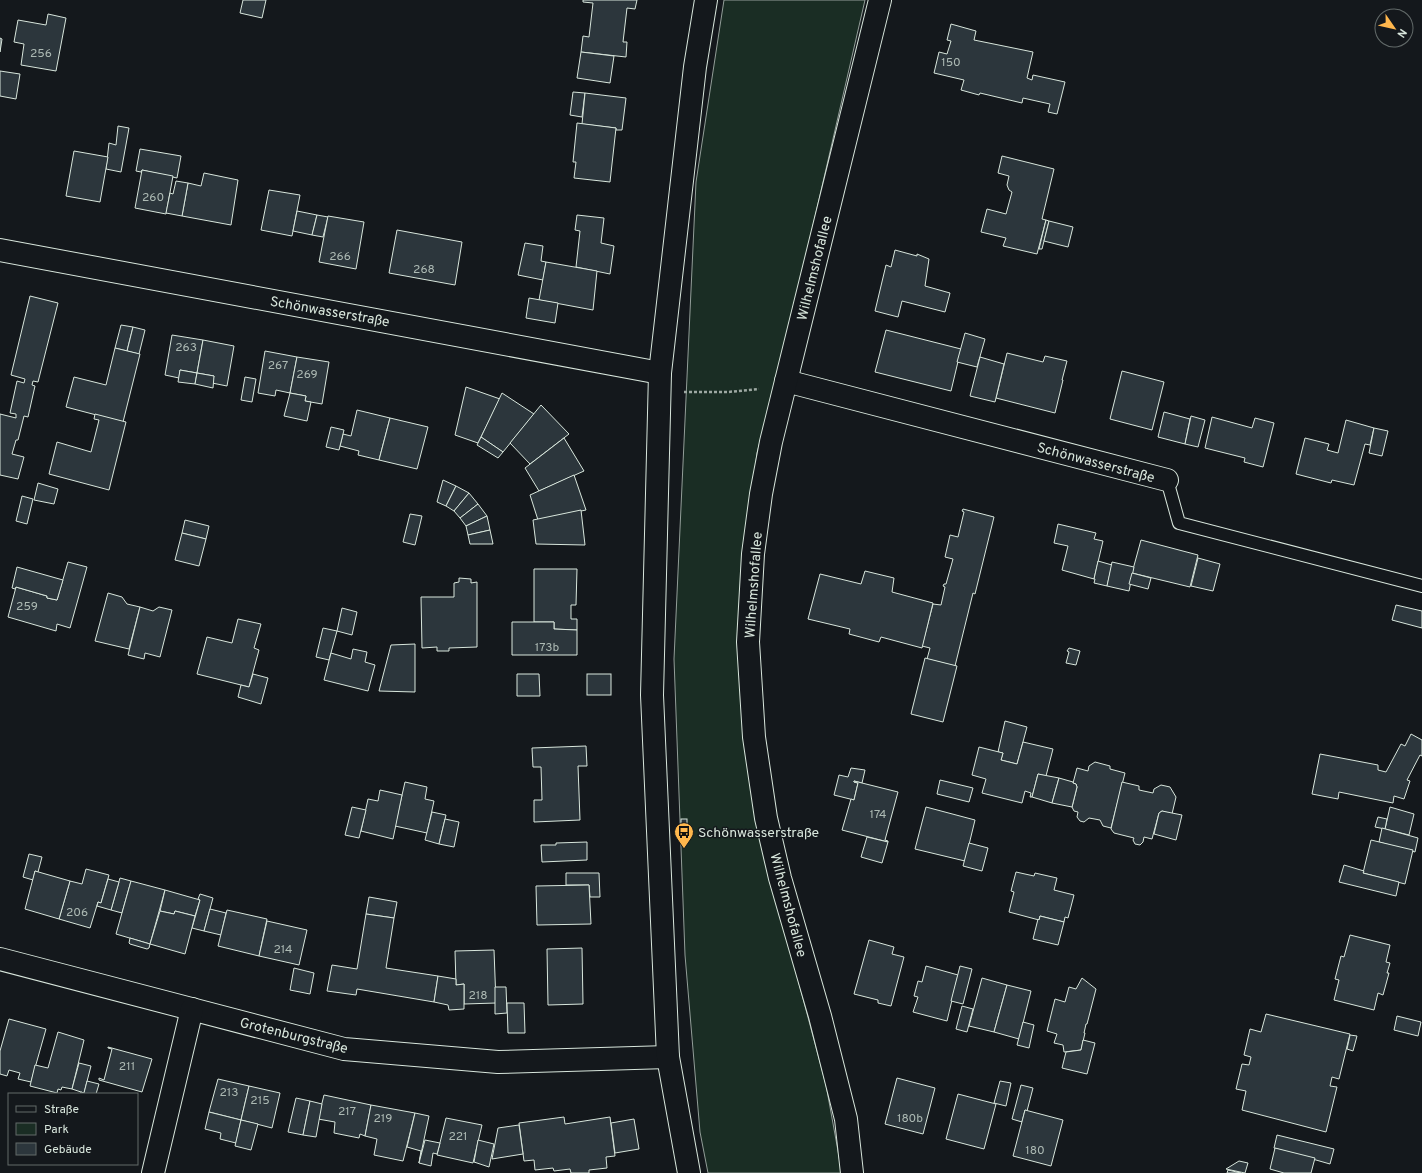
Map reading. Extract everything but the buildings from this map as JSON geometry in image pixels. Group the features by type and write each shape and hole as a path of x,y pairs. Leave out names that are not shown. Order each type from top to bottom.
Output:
{"street":[{"path":"689,1173 668,1057 652,695 660,382 695,67 706,0"},
{"name":"Wilhelmshofallee","path":"852,1173 846,1119 820,1016 780,878 766,818 754,737 748,642 753,554 761,494 771,442 880,0"},
{"name":"Schönwasserstraße","path":"0,250 660,382"},
{"name":"Schönwasserstraße","path":"785,386 1167,480"},
{"name":"Grotenburgstraße","path":"0,959 344,1049 498,1062 668,1057"},
{"path":"153,1173 192,1009"}],"lane":[{"name":"Schönwasserstraße","path":"1167,480 1179,523 1422,586"}],"path":[{"path":"660,382 695,393 728,392 785,386"}],"green space":[{"path":"724,0 865,0 788,334 757,453 745,557 780,912 826,1085 842,1173 708,1173 700,1132 685,955 674,659 696,182"}],"place":[{"name":"Schönwasserstraße","path":"684,849"}]}
